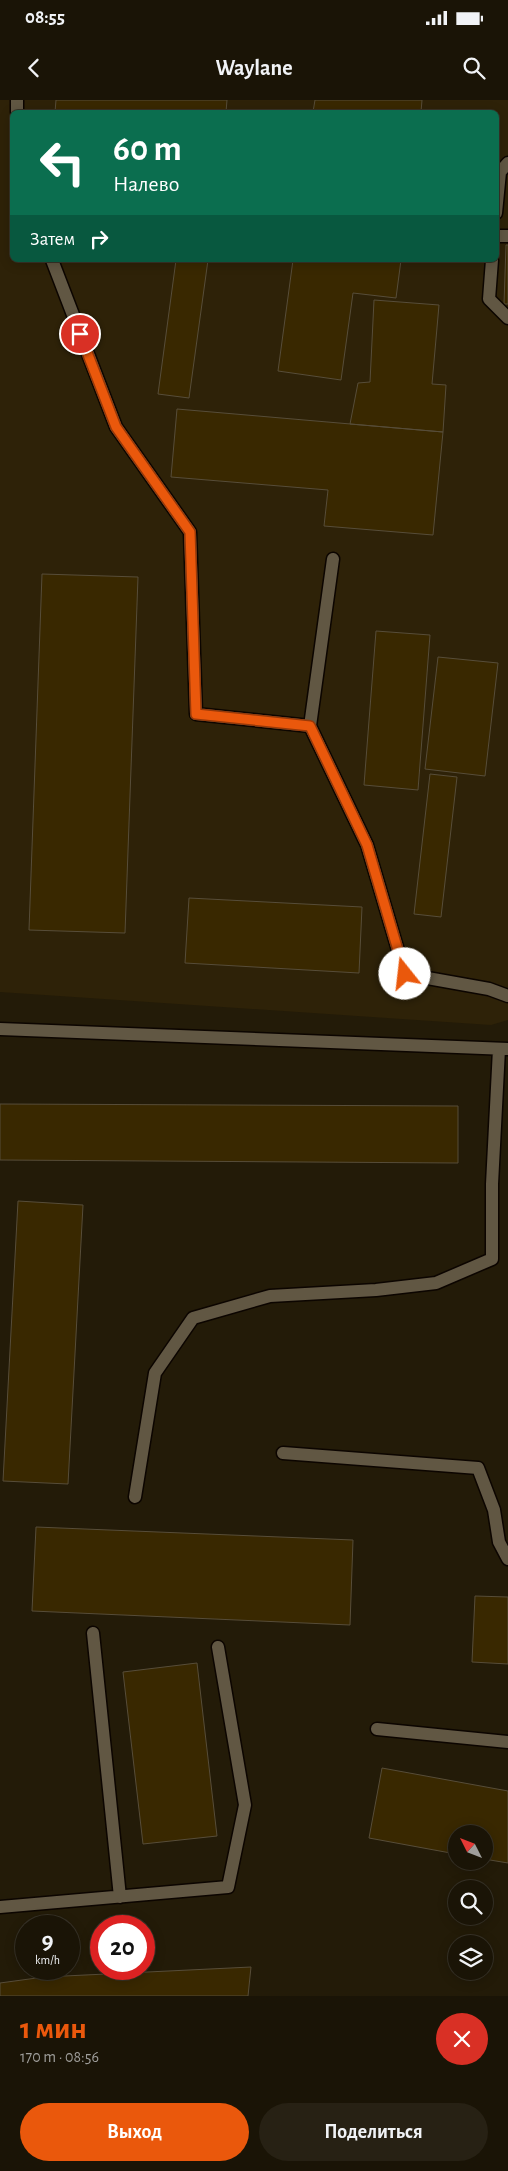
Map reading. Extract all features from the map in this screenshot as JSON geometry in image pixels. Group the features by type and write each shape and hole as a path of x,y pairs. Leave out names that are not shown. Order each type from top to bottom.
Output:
{"lane":[{"path":"499,182 500,172 508,163"},
{"path":"53,262 116,427 190,532 196,714 310,726"},
{"path":"492,262 488,299 508,318"},
{"path":"333,559 310,726 367,845 405,974 489,989 508,996"},
{"path":"0,1029 503,1049 492,1184 492,1259 436,1283 376,1290 270,1296 193,1318 155,1373 135,1497"},
{"path":"283,1453 478,1468 494,1510 499,1542 508,1559"},
{"path":"93,1633 120,1897"},
{"path":"0,1907 228,1888 244,1805 218,1647"},
{"path":"377,1729 508,1742"}],"shaded area":[{"path":"0,100 508,100 508,1020 491,1025 0,992"}],"building":[{"path":"56,100 227,100 226,110 55,110"},
{"path":"315,100 422,100 421,110 313,110"},
{"path":"506,245 508,245 508,304 504,304"},
{"path":"176,262 208,262 189,398 158,394"},
{"path":"293,262 401,262 396,298 353,293 341,380 278,371"},
{"path":"374,300 439,305 432,384 446,385 443,432 350,424 358,383 370,382"},
{"path":"177,409 443,432 433,535 324,526 328,490 171,477"},
{"path":"42,574 138,577 125,933 29,930"},
{"path":"376,631 430,635 418,790 364,785"},
{"path":"438,657 498,663 485,776 425,769"},
{"path":"430,774 457,777 441,917 414,914"},
{"path":"189,898 362,907 359,973 185,963"},
{"path":"0,1104 458,1106 458,1163 0,1160"},
{"path":"18,1201 83,1205 68,1484 3,1481"},
{"path":"36,1527 353,1540 350,1625 32,1611"},
{"path":"475,1596 508,1597 508,1664 472,1662"},
{"path":"197,1663 217,1836 143,1844 123,1672"},
{"path":"382,1768 508,1791 508,1863 493,1860 493,1825 448,1825 448,1853 369,1838"},
{"path":"251,1967 248,1996 0,1996 0,1983 22,1980 80,1980 80,1975 90,1975 90,1980 155,1980 155,1972"}],"route":[{"path":"80,334 116,427 190,532 196,714 310,726 367,845 405,974"}]}
